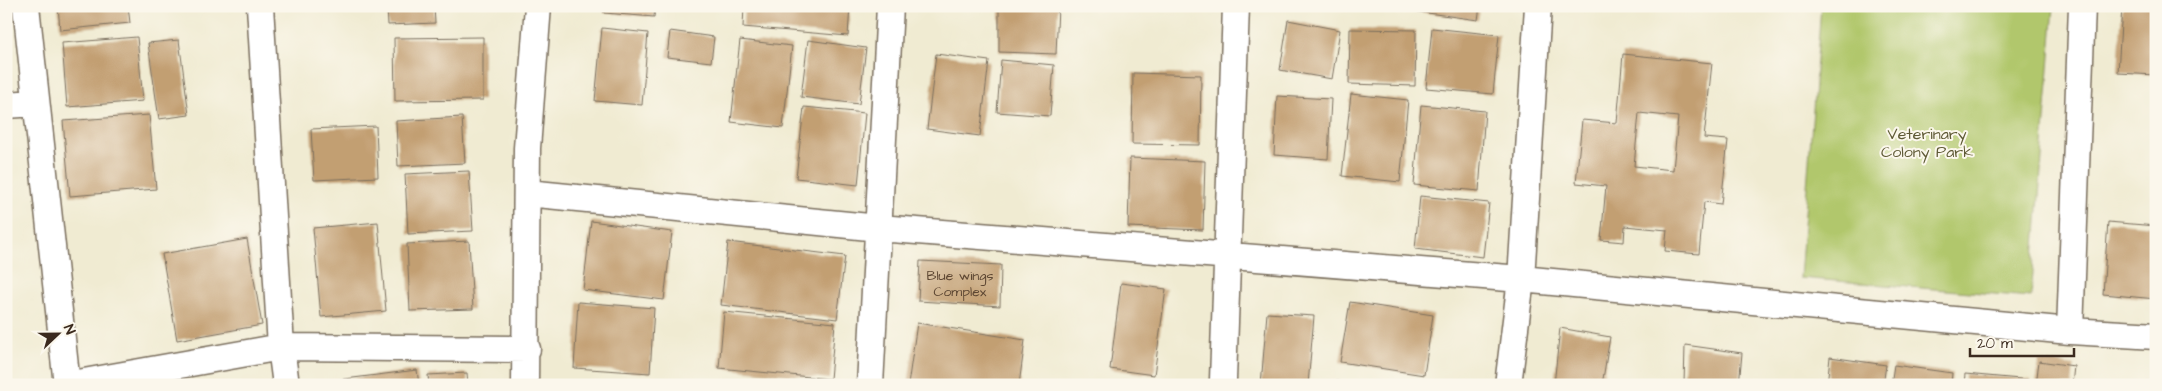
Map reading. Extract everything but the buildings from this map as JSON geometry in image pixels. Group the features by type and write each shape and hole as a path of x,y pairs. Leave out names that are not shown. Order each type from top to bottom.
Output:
{"street":[{"path":"26,6 67,385 281,347 527,349"},
{"path":"260,6 281,347 286,385"},
{"path":"525,385 527,349 527,148 538,6"},
{"path":"870,385 890,6"},
{"path":"1223,380 1236,6"},
{"path":"1508,385 1521,279 1538,6"},
{"path":"2070,331 2082,6"},
{"path":"6,105 36,103"},
{"path":"527,194 879,228 1521,279 2070,331 2156,336"}],"green space":[{"name":"Veterinary Colony Park","path":"1821,6 2054,6 2031,297 1800,278"}]}
